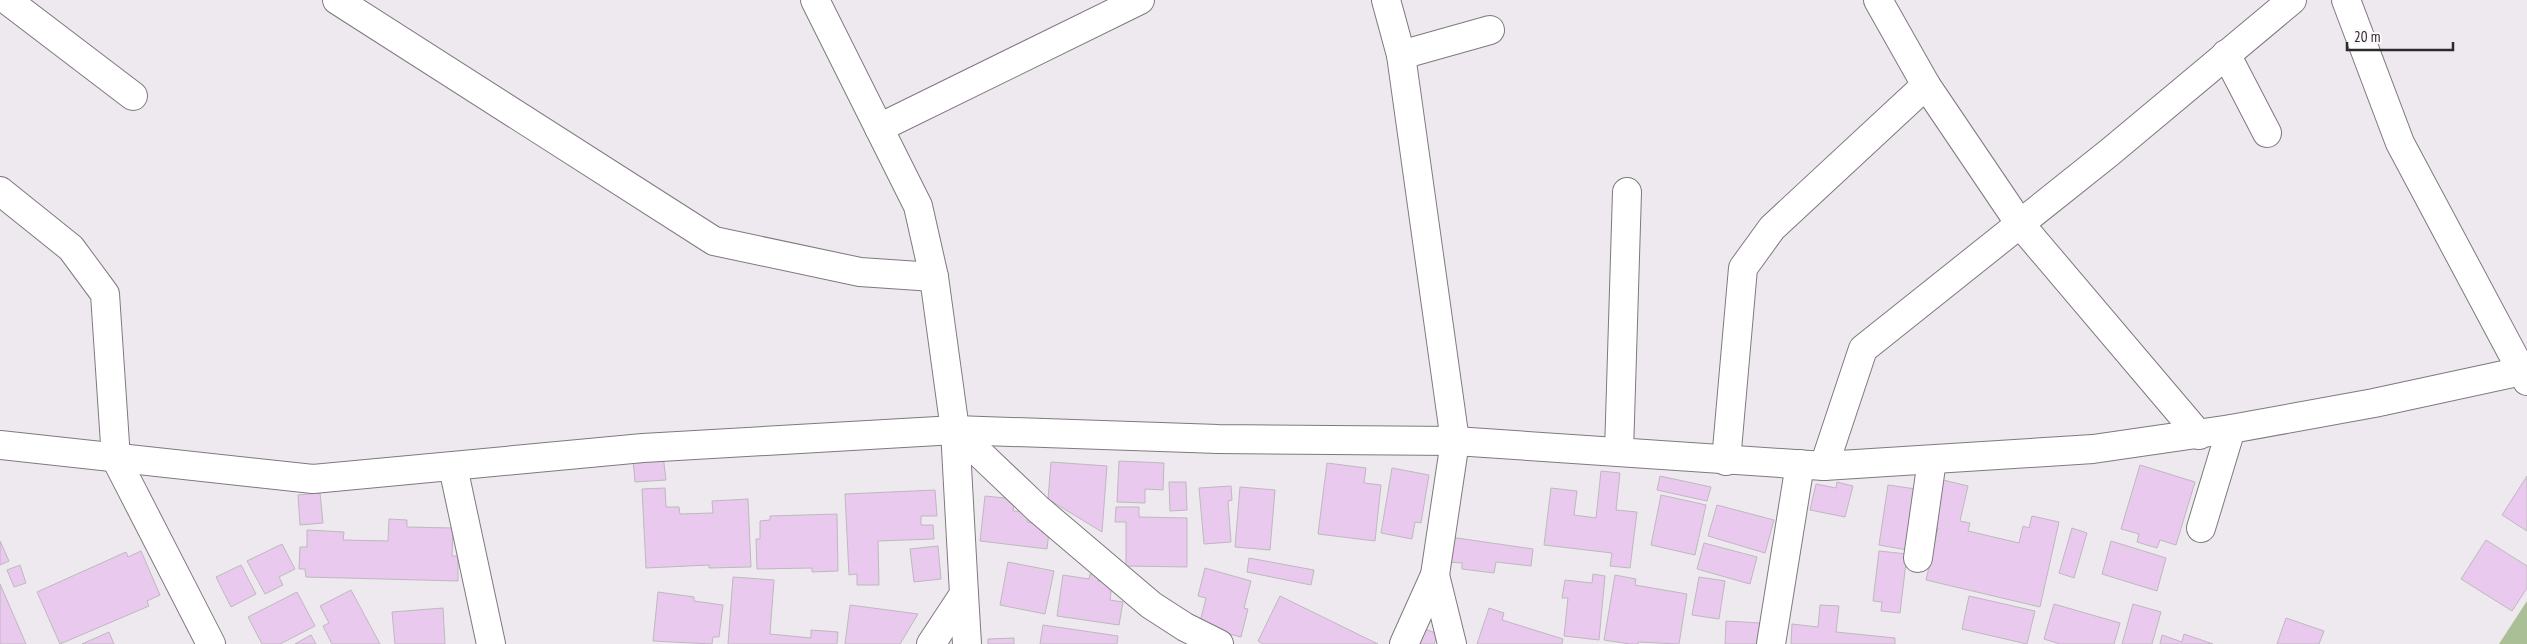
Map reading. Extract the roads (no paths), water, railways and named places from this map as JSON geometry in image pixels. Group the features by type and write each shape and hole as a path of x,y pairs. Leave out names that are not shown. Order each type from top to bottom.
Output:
{"street":[{"path":"7,0 133,96"},
{"path":"337,0 714,241 860,272 934,277"},
{"path":"816,0 918,206 934,277 955,430 967,644"},
{"path":"879,128 1140,0"},
{"path":"1386,0 1401,55 1455,441 1434,575 1404,644"},
{"path":"1878,0 1926,85 2020,224 2199,435"},
{"path":"1771,644 1812,465 1863,349 2110,152 2292,0"},
{"path":"0,445 116,459 313,478 453,467 643,448 955,430 1218,439 1455,441 1726,461 1812,465 2093,450 2199,435 2525,374 2400,143 2346,0"},
{"path":"1401,55 1490,30"},
{"path":"2226,54 2267,133"},
{"path":"1726,461 1743,268 1772,228 1926,85"},
{"path":"0,191 71,248 105,294 116,459 211,644"},
{"path":"1619,452 1627,192"},
{"path":"2201,528 2231,429"},
{"path":"955,430 1038,509 1150,605 1185,627 1219,644"},
{"path":"1918,558 1932,460"},
{"path":"453,467 492,644"},
{"path":"1434,575 1452,644"},
{"path":"931,644 964,594"}]}
